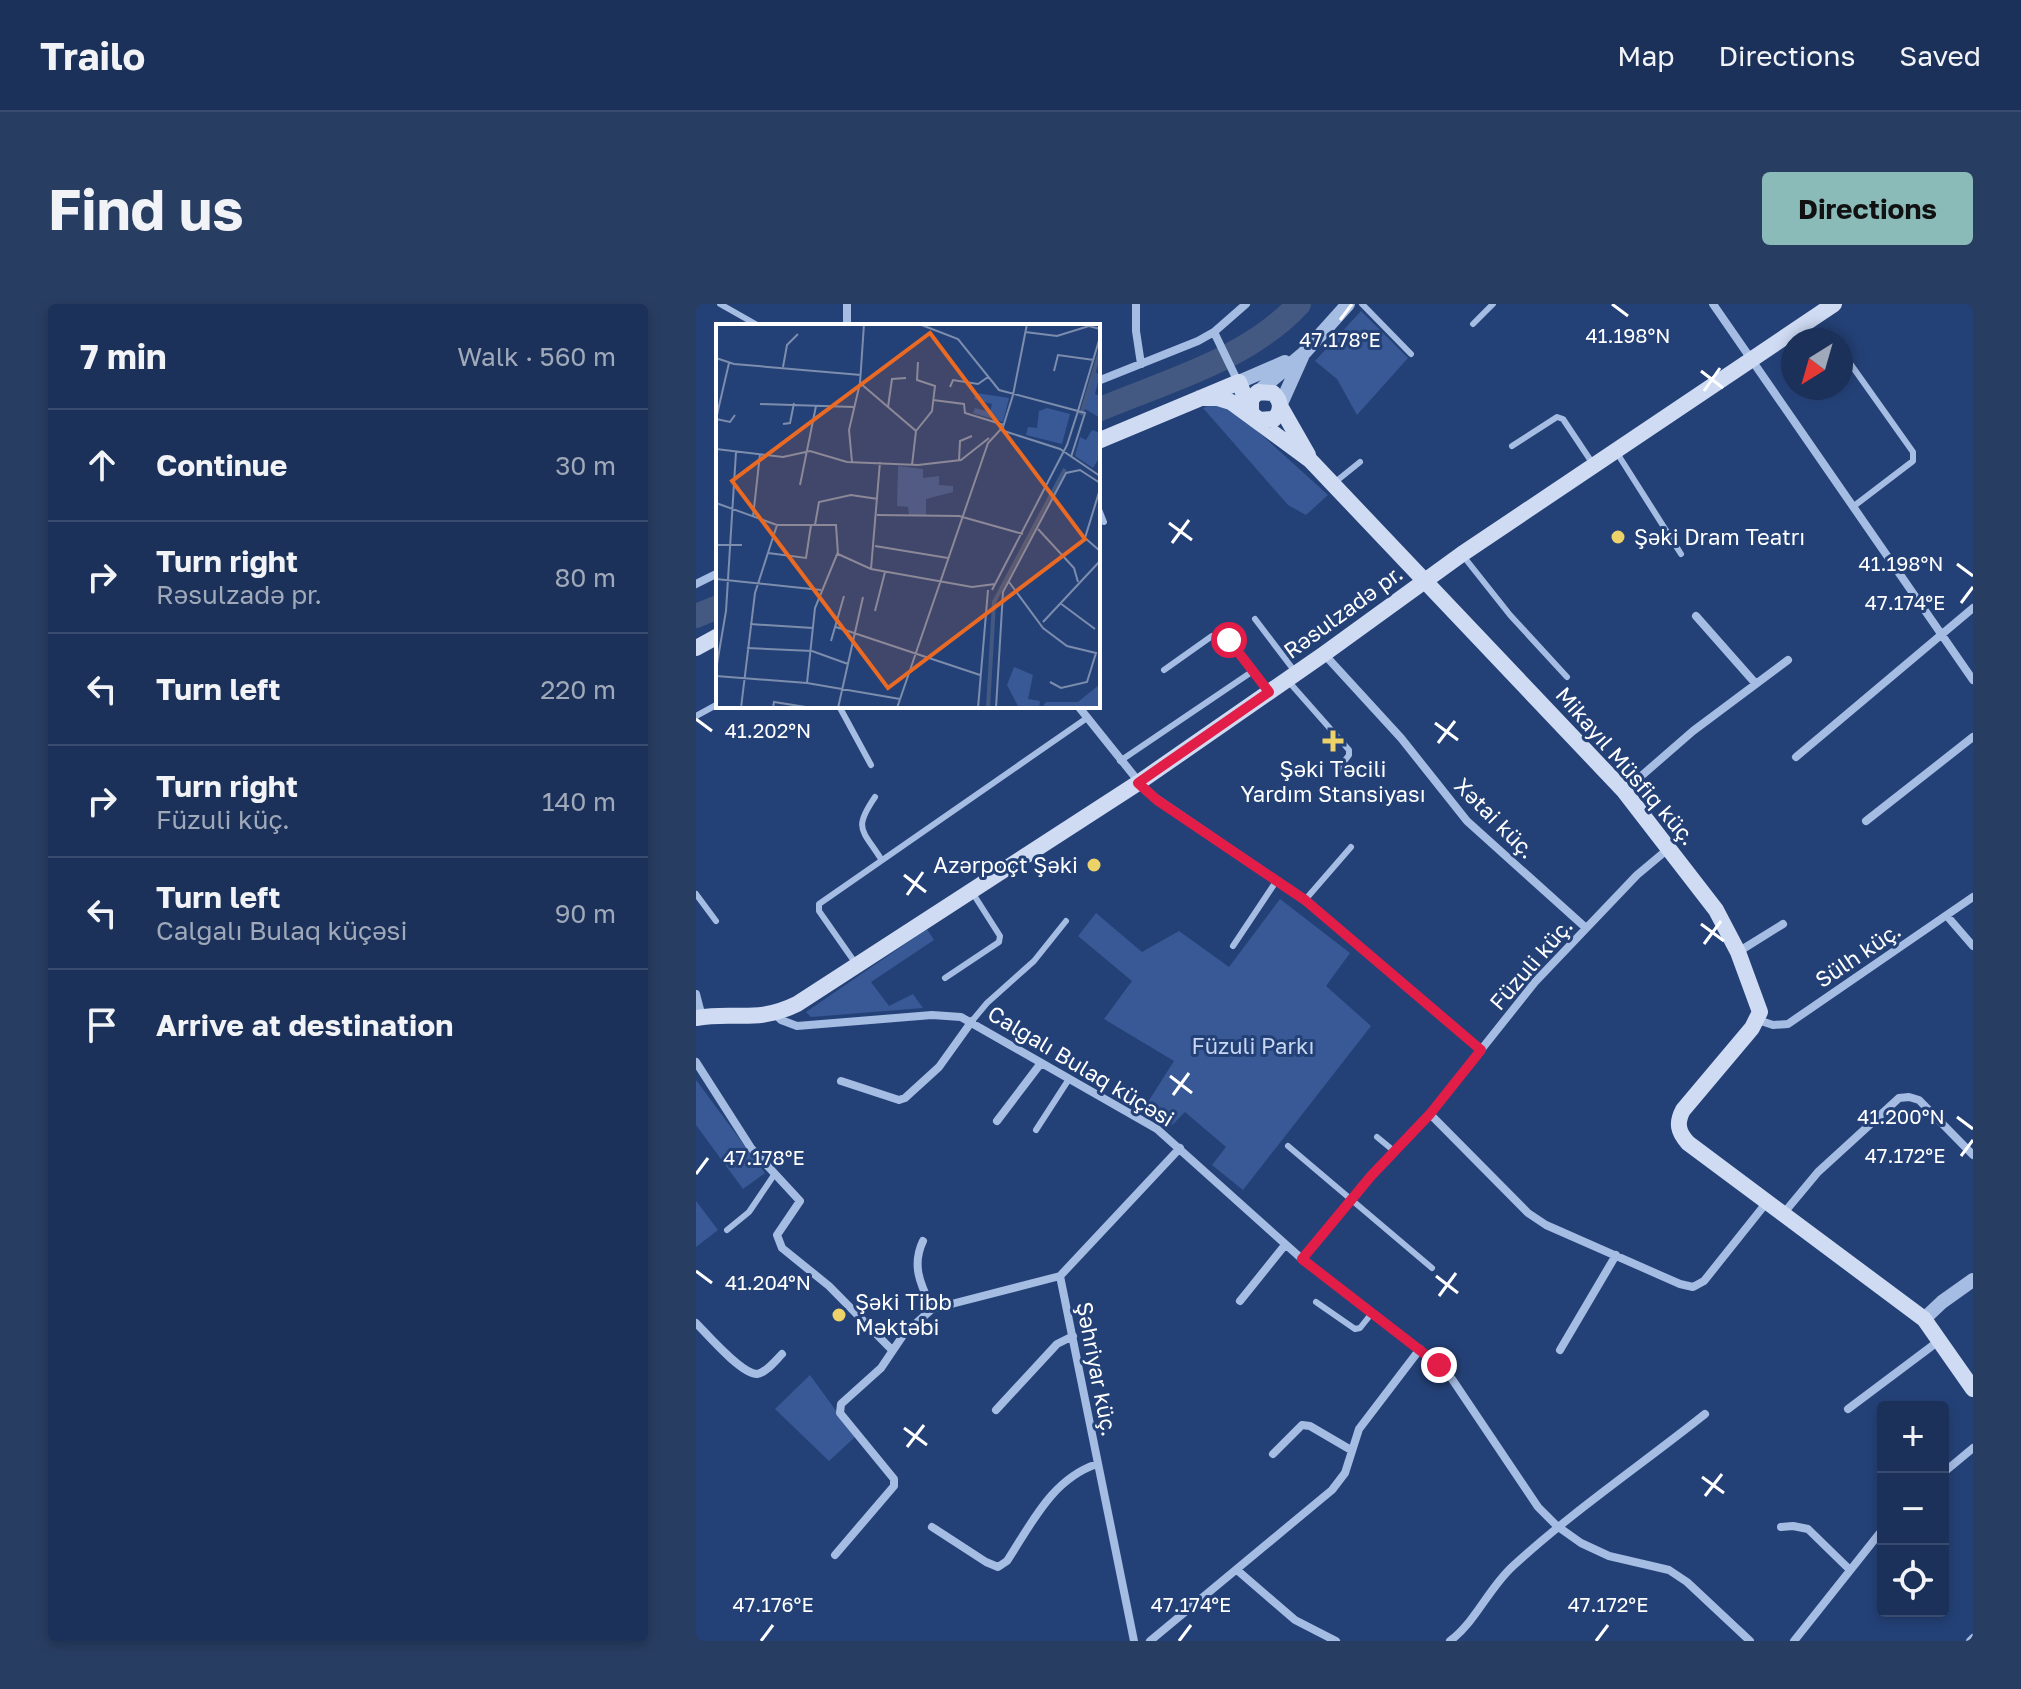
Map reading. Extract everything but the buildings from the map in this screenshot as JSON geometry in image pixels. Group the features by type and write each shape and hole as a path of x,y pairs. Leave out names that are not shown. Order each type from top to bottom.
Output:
{"main road":[{"name":"Rəsulzadə pr.","path":"699,1018 760,1017 797,1004 1138,783 1462,554 1834,304"},
{"path":"1236,378 1277,396 1310,460"},
{"path":"1100,440 1200,398 1236,378"},
{"path":"1236,378 1253,415 1310,460"},
{"path":"1253,415 1250,403 1261,391"},
{"path":"1200,398 1223,399 1264,421 1274,419 1280,406"},
{"name":"Mikayıl Müsfiq küç.","path":"1310,460 1624,791 1670,848 1716,910 1738,952 1758,1003 1758,1020"},
{"path":"696,648 716,637"},
{"path":"1758,1020 1691,1097 1679,1117 1678,1127 1688,1143 1924,1319 1973,1389"}],"street":[{"path":"1136,304 1141,364"},
{"path":"1100,380 1186,347 1214,332 1246,304"},
{"path":"1261,391 1304,353 1348,304"},
{"path":"1713,304 1973,680"},
{"path":"1214,332 1236,378 1304,353"},
{"path":"1280,406 1304,353"},
{"path":"696,584 716,574"},
{"path":"1796,757 1973,608"},
{"path":"1696,616 1756,684"},
{"name":"Xətai küç.","path":"1324,654 1401,738 1452,805 1586,928"},
{"path":"1624,791 1693,731 1788,660"},
{"path":"1080,708 1138,783 1157,800 1305,900 1481,1050"},
{"path":"1866,821 1973,737"},
{"name":"Füzuli küç.","path":"1302,1259 1394,1151 1430,1114 1535,982 1650,863 1670,848"},
{"name":"Sülh küç.","path":"1758,1020 1773,1025 1788,1024 1973,897"},
{"path":"1947,916 1973,946"},
{"path":"1738,952 1783,924"},
{"path":"696,994 699,1018"},
{"name":"Calğalı Bulaq küçəsi","path":"775,1014 797,1026 932,1015 961,1017 1134,1114 1180,1148 1285,1245 1420,1349 1452,1379 1538,1507 1557,1526 1581,1543 1609,1556 1669,1570 1687,1582 1750,1641"},
{"path":"841,1081 899,1100 905,1098 939,1067 972,1021"},
{"path":"696,1062 720,1103 774,1175 800,1201 777,1235 777,1241 829,1286 892,1350"},
{"path":"997,1121 1041,1063"},
{"path":"1783,1214 1818,1172 1899,1098 1919,1100 1973,1155"},
{"path":"1430,1114 1528,1213 1546,1225 1680,1284 1693,1287 1704,1281 1767,1202"},
{"name":"Şəhriyar küç.","path":"1134,1641 1060,1276 1180,1148"},
{"path":"923,1241 917,1259 918,1277 932,1309"},
{"path":"1240,1301 1285,1245"},
{"path":"1560,1350 1616,1255"},
{"path":"835,1555 894,1486 894,1479 839,1408 881,1368 904,1334 932,1309 1060,1276"},
{"path":"1924,1319 1973,1280"},
{"path":"696,1323 749,1372 757,1374 763,1371 782,1354"},
{"path":"996,1410 1057,1344 1073,1336"},
{"path":"1848,1409 1941,1340"},
{"path":"1150,1641 1332,1490 1345,1473 1355,1436 1420,1349"},
{"path":"1450,1641 1472,1621 1507,1571 1557,1526 1705,1414"},
{"path":"1273,1454 1302,1425 1310,1426 1351,1450"},
{"path":"1949,1468 1973,1448"},
{"path":"932,1527 998,1567 1007,1561 1061,1483 1079,1470 1097,1464"},
{"path":"1781,1527 1808,1529 1850,1570"},
{"path":"1794,1641 1877,1536"},
{"path":"1237,1570 1295,1620 1336,1641"}],"lane":[{"path":"720,304 755,324"},
{"path":"1362,304 1411,354"},
{"path":"1473,324 1493,304"},
{"path":"1853,367 1914,457 1913,461 1854,506"},
{"path":"1512,446 1557,417 1563,419 1593,464"},
{"path":"1615,450 1681,554"},
{"path":"1334,483 1360,462"},
{"path":"1100,512 1104,522"},
{"path":"1462,554 1510,615 1567,677"},
{"path":"1255,619 1292,676 1349,750 1349,755 1337,771"},
{"path":"1164,670 1212,636 1221,635 1229,640 1269,692"},
{"path":"1120,761 1253,671"},
{"path":"696,716 716,705"},
{"path":"840,708 871,765"},
{"path":"856,964 817,907 881,859 1087,718"},
{"path":"875,797 861,817 860,826 881,859"},
{"path":"1305,900 1351,847"},
{"path":"1233,946 1277,880"},
{"path":"945,978 999,942 1000,936 972,891"},
{"path":"696,894 716,921"},
{"path":"972,1021 987,1003 1034,961 1066,921"},
{"path":"1036,1130 1069,1079"},
{"path":"1377,1137 1394,1151"},
{"path":"1288,1146 1432,1268"},
{"path":"727,1230 749,1212 774,1175"},
{"path":"1316,1302 1355,1329 1360,1328 1372,1313"}],"green space":[{"path":"1361,311 1408,358 1357,415 1337,379 1315,361"},
{"path":"1212,404 1227,408 1243,418 1328,495 1306,515 1288,505 1203,408"},
{"name":"Füzuli Parkı","path":"1280,899 1350,953 1326,986 1371,1026 1243,1190 1212,1165 1226,1147 1185,1112 1172,1125 1148,1102 1174,1061 1104,1019 1132,981 1078,936 1096,913 1142,952 1179,931 1229,967"},
{"path":"927,929 934,940 871,982 889,1006 913,994 923,1008 811,1017 806,1012"},
{"path":"696,1080 765,1173 743,1189 696,1125"},
{"path":"696,1201 718,1230 696,1247"},
{"path":"810,1375 855,1437 829,1461 775,1409"}],"waterway":[{"path":"1100,409 1230,355 1255,340 1299,304"},
{"path":"696,616 716,608"}],"place":[{"name":"Şəki Dram Teatrı","path":"1618,537"},
{"name":"Şəki Təcili Yardım Stansiyası","path":"1333,741"},
{"name":"Azərpoçt Şəki","path":"1094,865"},
{"name":"Şəki Tibb Məktəbi","path":"839,1315"}],"route":[{"path":"1229,640 1269,692 1138,783 1157,800 1305,900 1481,1050 1430,1114 1371,1176 1302,1259 1439,1365"}]}
